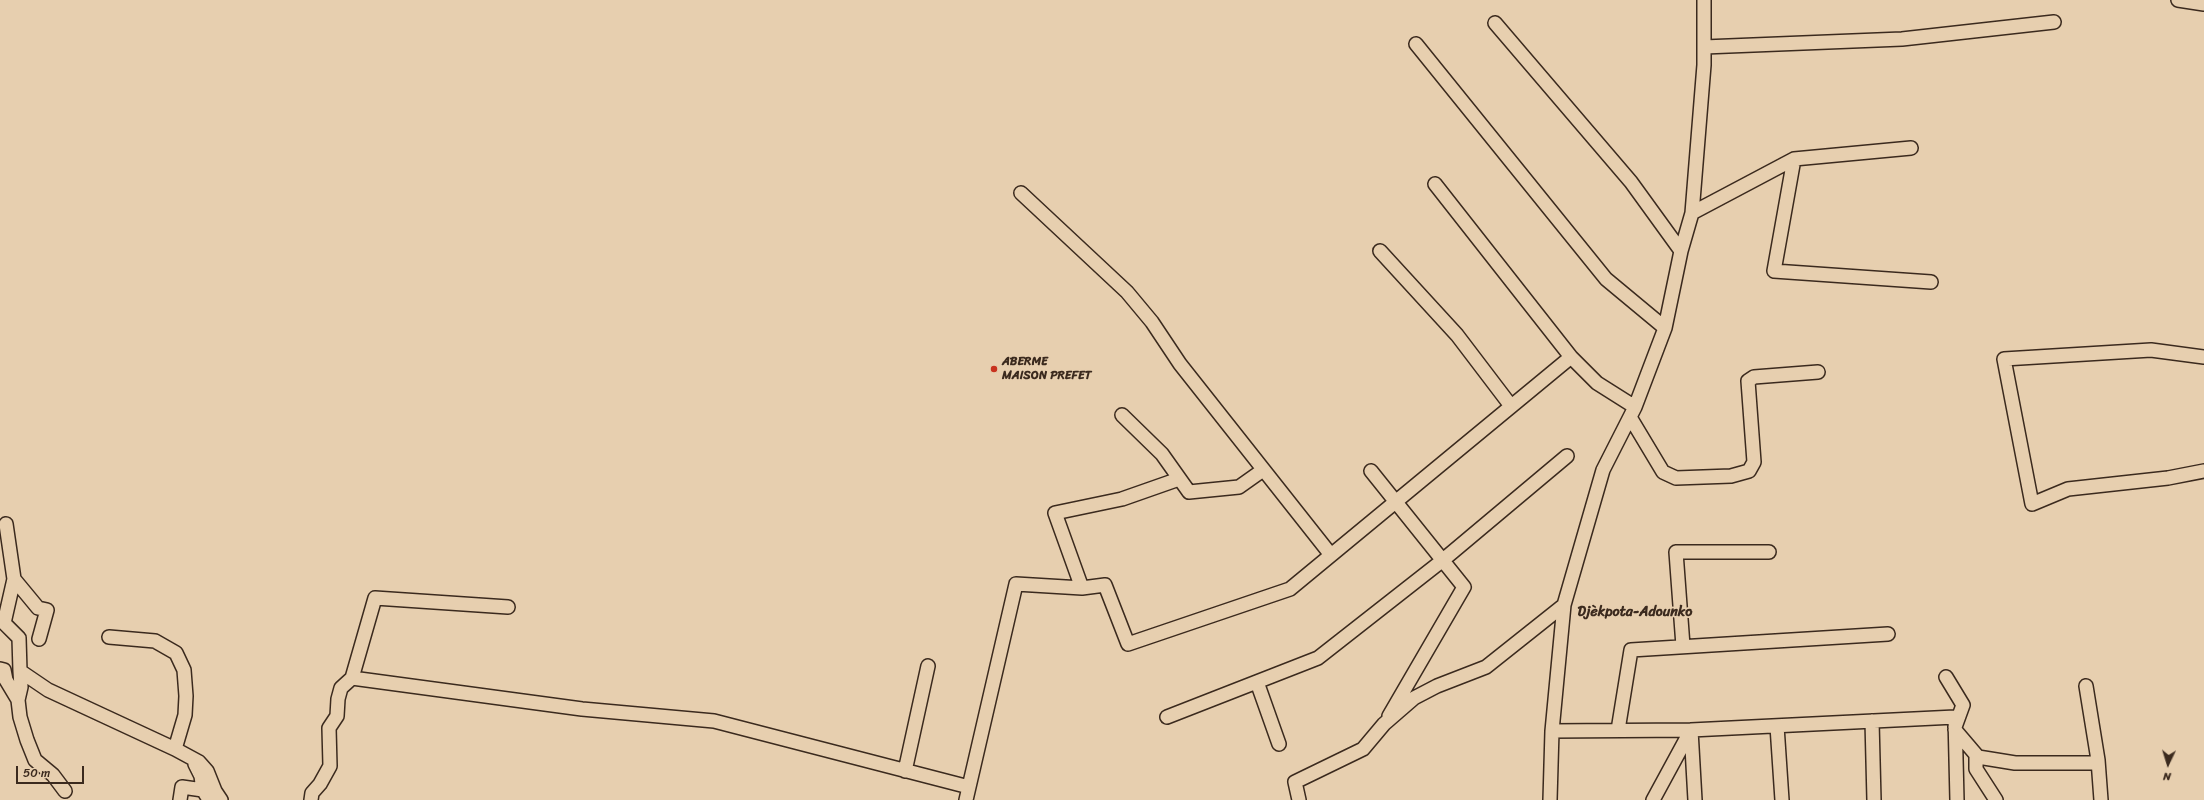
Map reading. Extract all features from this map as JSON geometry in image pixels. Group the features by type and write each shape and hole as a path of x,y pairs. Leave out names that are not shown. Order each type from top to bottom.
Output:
{"street":[{"path":"1538,800 1550,795 1552,730 1564,605 1603,470 1632,412 1665,328 1681,251 1692,213 1704,47 1704,0"},
{"path":"2178,0 2204,4"},
{"path":"1704,47 1902,39 2054,22"},
{"path":"1495,23 1632,182 1681,251"},
{"path":"1416,44 1606,279 1665,328"},
{"path":"1692,213 1794,159 1911,148"},
{"path":"1794,159 1774,271 1931,282"},
{"path":"1434,184 1571,357 1597,383 1632,412 1663,472 1676,478 1731,476 1749,471 1754,462 1748,382 1754,377 1818,372"},
{"path":"1022,193 1127,292 1152,322 1180,364 1331,555"},
{"path":"1380,251 1457,336 1511,406"},
{"path":"2204,357 2151,350 2004,359 2032,504 2068,490 2145,481 2204,471"},
{"path":"966,800 1016,584 1082,588 1105,585 1128,644 1290,589 1571,357"},
{"path":"1122,415 1162,454 1189,492 1239,487 1263,470"},
{"path":"1167,717 1318,658 1443,560 1567,456"},
{"path":"1299,800 1294,782 1363,749 1384,724 1464,586 1371,471"},
{"path":"1082,588 1055,513 1122,499 1179,479"},
{"path":"0,536 6,524 14,579 2,621 18,638 21,687 18,700 20,717 36,760 53,775 65,791"},
{"path":"1683,646 1676,552 1769,552"},
{"path":"14,579 38,608 48,610 39,639"},
{"path":"311,800 312,793 320,784 330,766 329,728 337,716 338,699 341,688 352,678 375,598 508,607"},
{"path":"1384,724 1420,695 1492,662 1564,605"},
{"path":"1618,730 1631,650 1888,634"},
{"path":"109,637 155,641 176,653 184,670 186,696 185,715 175,749"},
{"path":"904,771 928,666"},
{"path":"20,671 48,690 175,749 199,762 207,771 215,791 221,800"},
{"path":"2,676 18,700"},
{"path":"1946,677 1963,705 1955,729"},
{"path":"352,678 582,709 714,721 969,787"},
{"path":"1257,682 1279,744"},
{"path":"2086,686 2098,763 2101,800"},
{"path":"1552,730 1692,730 1955,717 1957,800"},
{"path":"1872,721 1874,800"},
{"path":"1777,726 1782,800"},
{"path":"1955,729 1978,757 2014,764 2098,763"},
{"path":"1653,800 1692,730"},
{"path":"1692,730 1695,800"},
{"path":"1976,755 1976,769 1996,800"},
{"path":"191,757 201,776 203,790 208,798 221,800"},
{"path":"180,800 182,787 203,790"}],"place":[{"name":"ABERME MAISON PREFET","path":"994,369"}],"district":[{"name":"Djèkpota-Adounko","path":"1635,612"}]}
